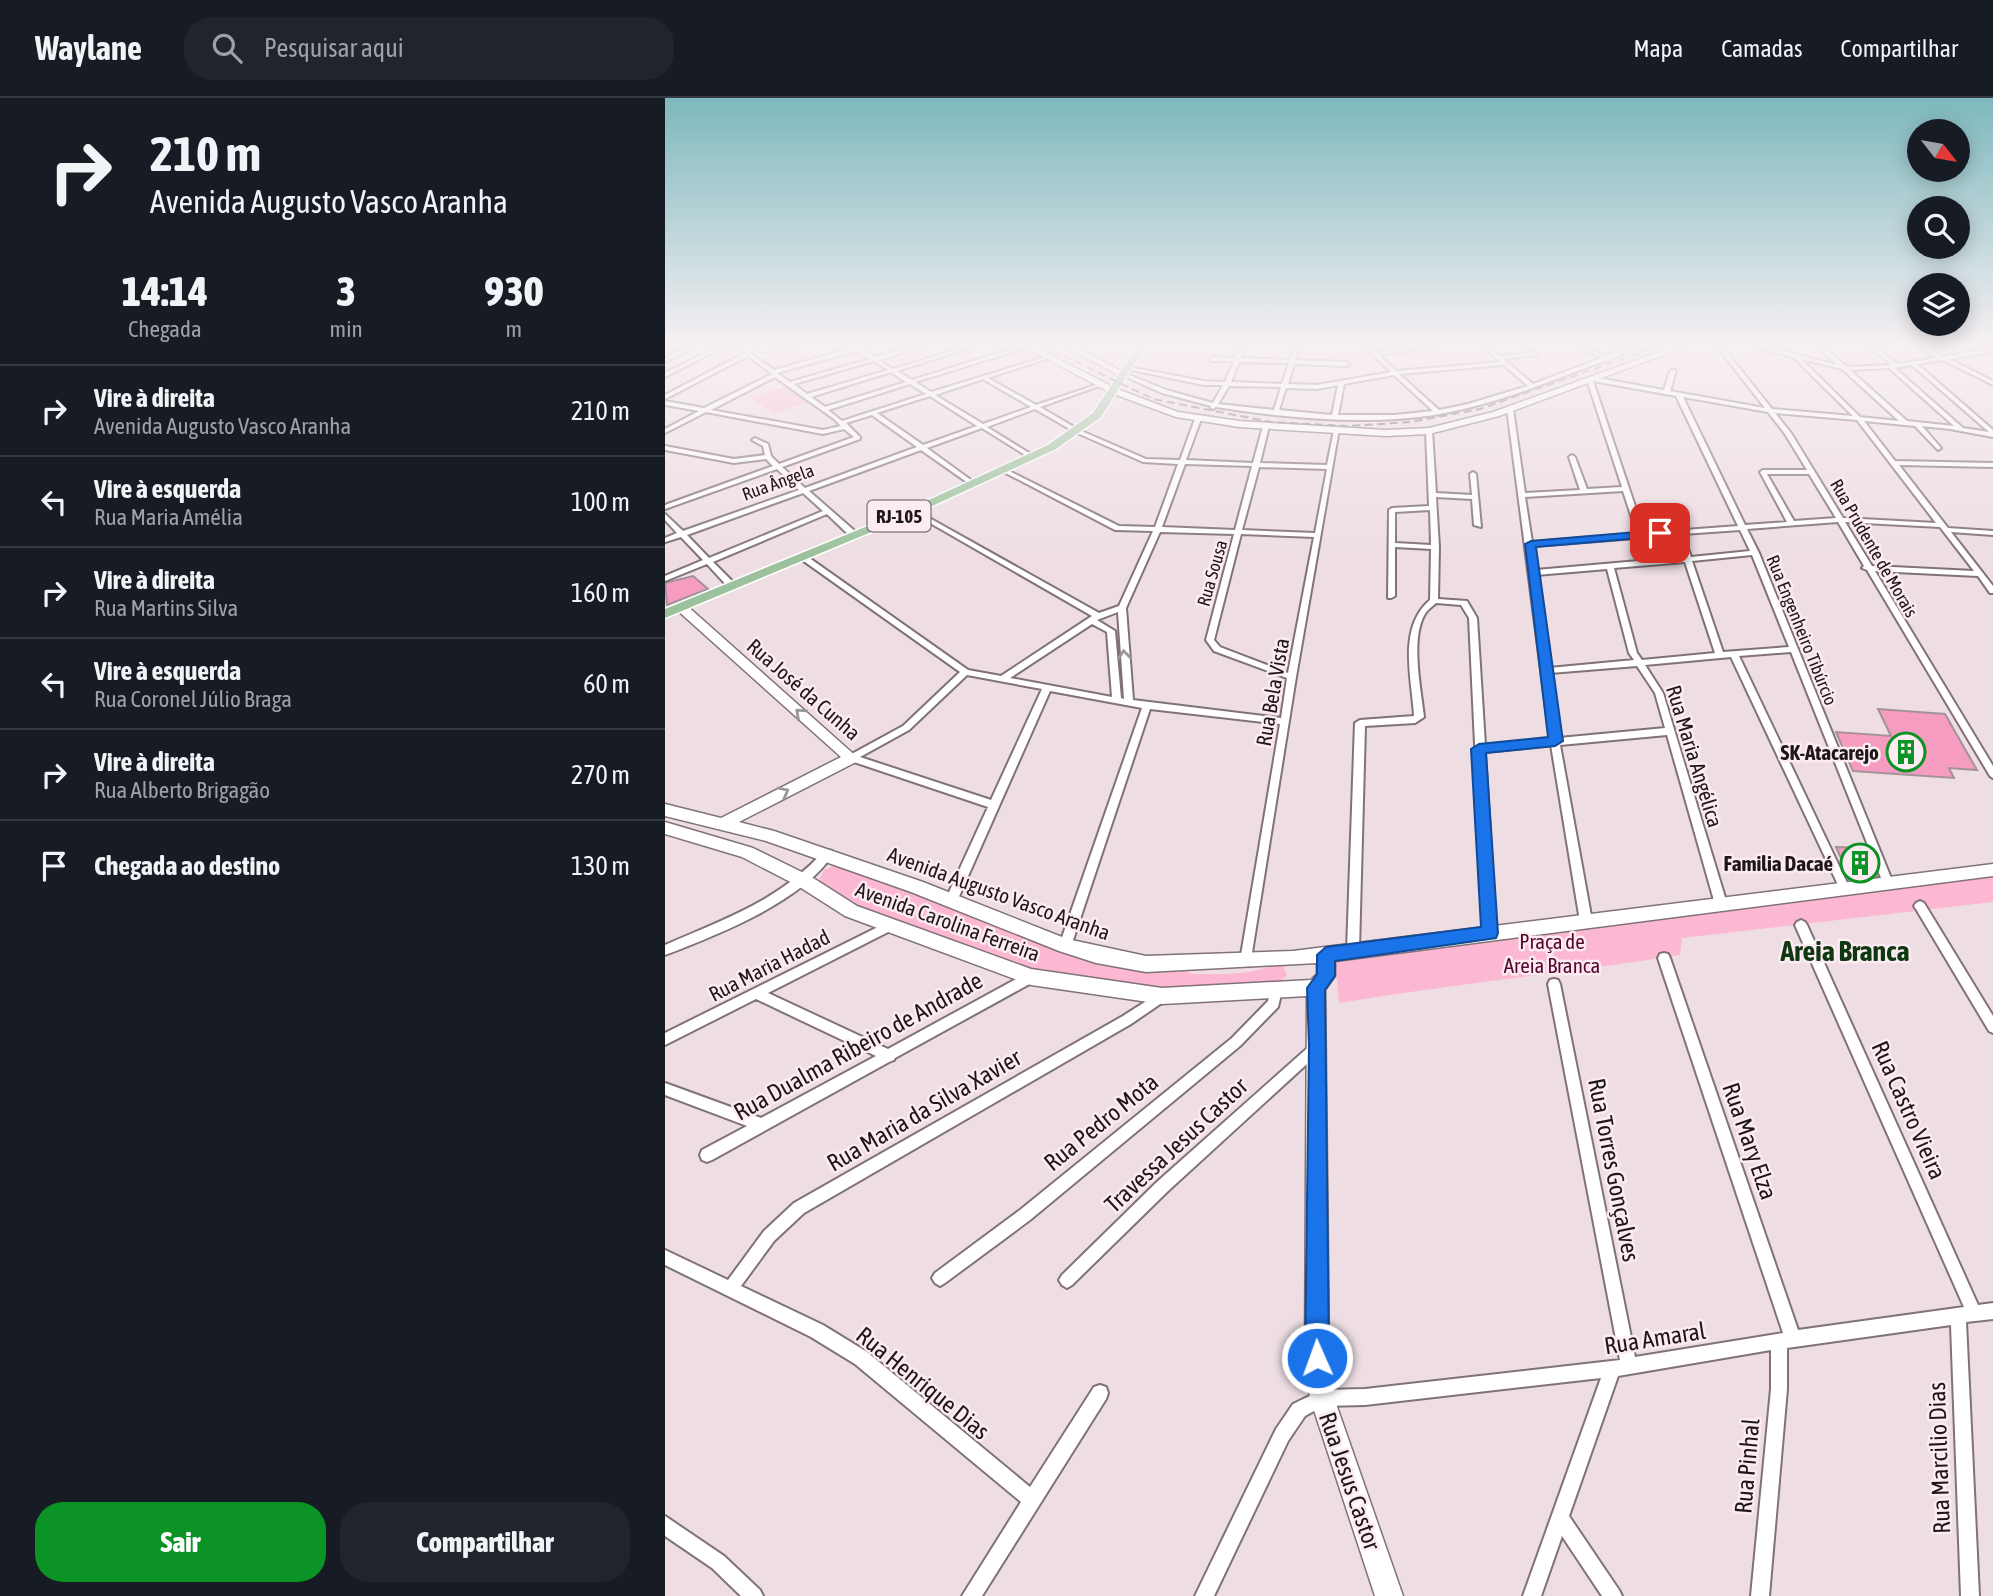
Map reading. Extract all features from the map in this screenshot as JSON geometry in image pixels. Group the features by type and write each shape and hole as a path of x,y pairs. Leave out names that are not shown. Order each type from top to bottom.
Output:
{"main road":[{"name":"RJ-105","path":"665,614 913,511 1032,457 1077,431 1097,415"}],"street":[{"path":"665,431 696,415"},
{"path":"731,415 823,432 868,415"},
{"path":"665,507 852,442 857,437 831,415"},
{"path":"876,415 973,484"},
{"path":"964,415 1032,457"},
{"name":"Rua Ângela","path":"665,540 1013,415"},
{"path":"1049,415 1077,431 1145,461 1330,467"},
{"path":"1182,415 1198,419 1337,430 1429,431 1488,415"},
{"path":"1335,415 1412,415"},
{"path":"1511,415 1531,544 1555,741 1586,921"},
{"path":"1602,415 1641,535"},
{"name":"Rua Engenheiro Tibúrcio","path":"1688,415 1755,553 1791,649 1888,883"},
{"name":"Rua Prudente de Morais","path":"1775,415 1993,774"},
{"path":"1807,415 1993,434"},
{"path":"1855,415 1993,591"},
{"path":"1896,415 1906,424"},
{"path":"1946,415 1961,429"},
{"path":"1971,415 1993,434"},
{"path":"1129,703 1122,608 1157,531 1198,419"},
{"name":"Rua Sousa","path":"1266,425 1210,642 1217,649 1292,677"},
{"path":"1918,425 1938,448"},
{"name":"Rua Bela Vista","path":"1246,961 1284,721 1337,430"},
{"path":"1353,950 1360,723 1415,720 1419,717 1414,660 1415,638 1419,616 1434,601 1435,547 1429,431"},
{"path":"755,440 766,445 768,457 853,535"},
{"path":"665,448 734,461 768,457"},
{"path":"1572,457 1584,491"},
{"path":"1893,463 1993,465"},
{"path":"1003,470 1106,524 1157,531 1318,535"},
{"path":"1791,523 1763,472 1811,472"},
{"path":"1473,474 1478,525"},
{"path":"1523,495 1626,489"},
{"path":"1433,495 1476,497"},
{"path":"1391,596 1392,511 1399,507 1433,508"},
{"path":"913,511 1096,619 1111,631 1117,701"},
{"path":"665,579 827,512"},
{"path":"665,516 732,586"},
{"path":"1531,544 1839,520 1993,533"},
{"path":"1679,532 1720,656"},
{"path":"1392,545 1435,547"},
{"path":"1533,573 1755,553"},
{"path":"801,557 965,672 1147,706 1284,721"},
{"name":"Rua Maria Angélica","path":"1611,566 1638,663 1659,693 1721,904"},
{"path":"1866,568 1993,578"},
{"path":"1434,601 1464,603 1473,618 1490,933"},
{"name":"Rua José da Cunha","path":"681,607 851,758 994,805"},
{"path":"1002,679 1096,619 1122,608"},
{"path":"1546,671 1791,649"},
{"path":"1734,654 1845,889"},
{"path":"724,823 906,728 965,672"},
{"path":"951,901 1047,688"},
{"path":"1065,946 1147,706"},
{"path":"1479,749 1670,730"},
{"name":"Avenida Augusto Vasco Aranha","path":"665,810 724,823 828,854 1065,946 1146,964 1293,959 1993,870"},
{"name":"Avenida Carolina Ferreira","path":"665,828 747,852 804,881 851,911 1031,977 1162,996 1316,988"},
{"path":"665,950 783,896 804,881 828,854"},
{"path":"1920,906 1993,1027"},
{"name":"Rua Castro Vieira","path":"1801,925 1966,1315"},
{"name":"Rua Maria Hadad","path":"665,1039 890,926"},
{"name":"Rua Jesus Castor","path":"1326,955 1326,976 1316,988 1318,1046 1315,1301 1322,1398 1389,1596"},
{"name":"Rua Mary Elza","path":"1664,958 1786,1340"},
{"path":"1293,959 1301,976 1316,988"},
{"name":"Rua Dualma Ribeiro de Andrade","path":"707,1155 759,1124 890,1056 1031,977"},
{"name":"Rua Torres Gonçalves","path":"1554,984 1621,1367"},
{"name":"Rua Pedro Mota","path":"940,1278 1025,1215 1236,1042 1274,1003 1276,990"},
{"path":"758,993 890,1056"},
{"name":"Rua Maria da Silva Xavier","path":"731,1288 769,1236 799,1208 1127,1020 1162,996"},
{"name":"Travessa Jesus Castor","path":"1067,1280 1163,1186 1318,1046"},
{"path":"665,1089 759,1124"},
{"name":"Rua Henrique Dias","path":"665,1257 817,1331 861,1358 1032,1500"},
{"name":"Rua Amaral","path":"1322,1398 1364,1397 1621,1367 1786,1340 1993,1311"},
{"name":"Rua Marcilio Dias","path":"1966,1315 1970,1596"},
{"name":"Rua Pinhal","path":"1761,1596 1779,1389 1786,1340"},
{"path":"1532,1596 1560,1518 1621,1367"},
{"path":"971,1596 1100,1393"},
{"path":"1204,1596 1282,1435 1299,1410 1322,1398"},
{"path":"1560,1518 1613,1596"},
{"path":"665,1525 717,1562 754,1596"}],"green space":[{"path":"838,864 976,916 1184,969 1191,974 1244,972 1275,964 1283,966 1287,975 1280,983 1174,989 1031,971 868,911 818,882 824,870"},
{"name":"Praça de Areia Branca","path":"1993,875 1993,902 1682,938 1680,955 1339,1003 1335,959"}],"building":[{"path":"693,576 708,589 667,605 665,583"},
{"name":"SK-Atacarejo","path":"1878,709 1945,714 1977,770 1949,768 1954,778 1853,771 1836,732 1891,736"},
{"name":"Familia Dacaé","path":"1836,847 1866,848 1877,876 1850,878"}],"railway":[{"path":"1235,415 1271,422 1348,426 1411,422 1449,415"}],"place":[{"name":"SK-Atacarejo","path":"1906,752"},
{"name":"Familia Dacaé","path":"1860,863"}],"district":[{"name":"Areia Branca","path":"1845,951"}],"route":[{"path":"1317,1358 1316,988 1326,976 1326,955 1490,933 1479,749 1555,741 1531,544 1660,533"}]}
